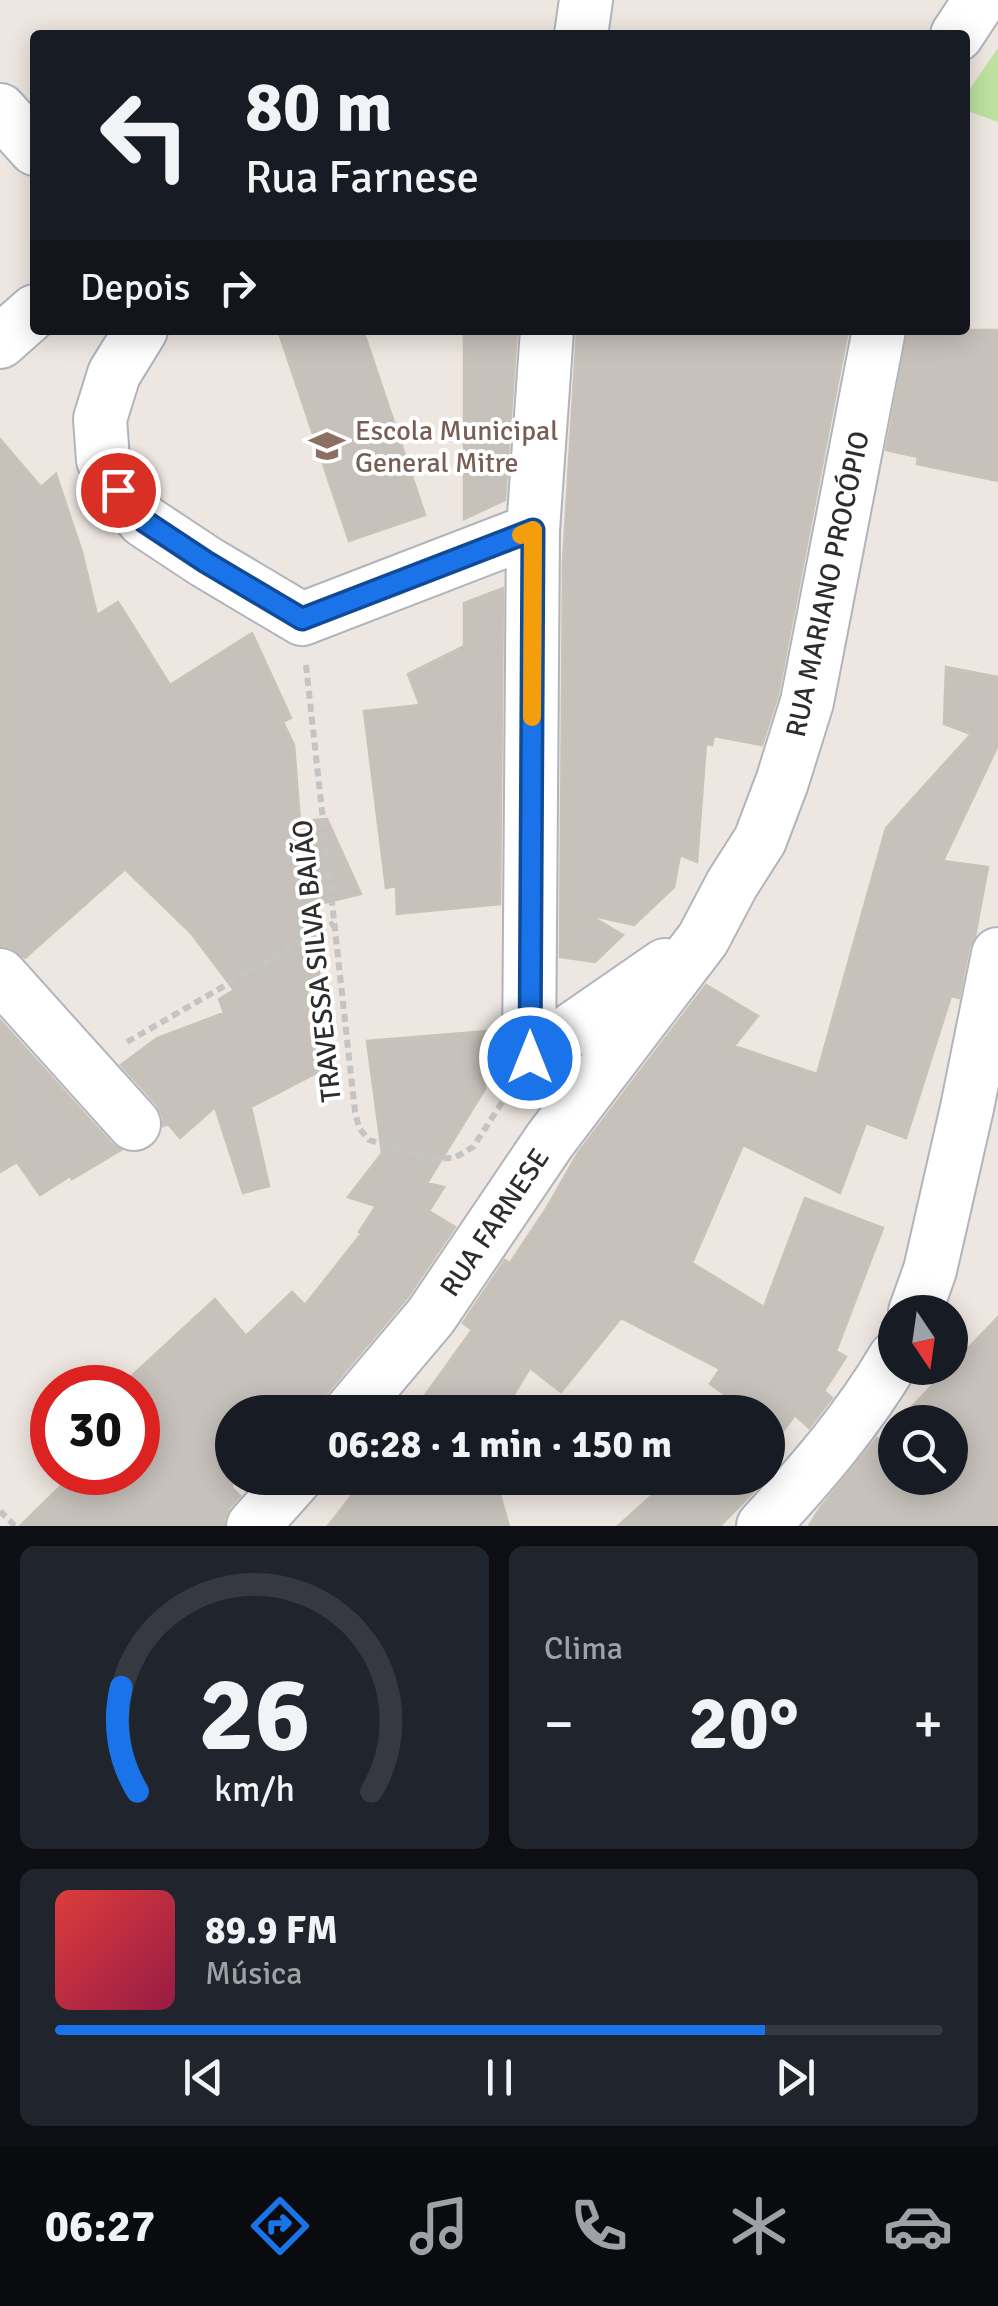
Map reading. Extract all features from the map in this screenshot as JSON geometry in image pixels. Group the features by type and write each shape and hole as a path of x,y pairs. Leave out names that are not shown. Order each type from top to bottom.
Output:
{"street":[{"path":"582,30 586,0"},
{"path":"960,30 980,0"},
{"path":"0,110 30,143"},
{"path":"0,342 30,315"},
{"path":"138,335 114,374 100,419 103,460 118,490 144,521 302,619 533,530"},
{"path":"530,1058 533,530 547,335"},
{"name":"RUA MARIANO PROCÓPIO","path":"703,939 760,840 807,702 878,335"},
{"path":"530,1058 703,939"},
{"name":"RUA FARNESE","path":"364,1395 431,1316 550,1140 703,939"},
{"path":"921,1295 967,1108 998,954"},
{"path":"0,975 134,1124"},
{"path":"763,1526 821,1463 878,1385"},
{"path":"253,1526 281,1495"}],"path":[{"name":"TRAVESSA SILVA BAIÃO","path":"302,619 359,1128 370,1140 432,1160 454,1158 473,1148 530,1058"},
{"path":"128,1042 334,922"},
{"path":"0,1512 15,1526"}],"green space":[{"path":"998,48 998,122 970,112 970,89"}],"building":[{"path":"970,330 998,330 998,481 917,464 918,457 886,450 907,335 970,335"},
{"path":"280,335 365,335 425,515 349,541"},
{"path":"464,335 517,335 505,500 464,519"},
{"path":"577,335 847,335 778,695 762,745 714,736 712,745 706,744 697,862 680,855 674,887 634,925 589,915 623,935 595,962 560,957 563,562"},
{"path":"0,439 41,487 56,474 82,552 97,615 118,602 170,685 252,633 291,718 283,722 294,745 300,821 327,819 361,894 311,906 330,1066 251,1107 269,1186 243,1193 215,1107 180,1138 168,1124 163,1126 157,1105 121,1065 157,1038 224,1013 219,999 234,990 191,933 125,869 25,958 10,947 0,946"},
{"path":"503,588 500,904 397,914 396,886 386,888 364,711 420,705 408,674 464,646 464,603"},
{"path":"946,667 998,677 998,745 943,861 988,867 975,936 959,998 951,996 906,1138 866,1123 840,1193 743,1145 692,1263 764,1307 805,1198 883,1228 836,1351 846,1357 824,1391 832,1398 809,1428 795,1415 785,1428 785,1395 725,1395 710,1384 720,1369 621,1318 561,1392 530,1368 513,1395 425,1395 472,1330 463,1323 505,1260 510,1263 578,1153 706,985 758,1016 734,1046 817,1074 886,828 971,734 944,724"},
{"path":"0,1020 121,1150 40,1195 17,1162 0,1172"},
{"path":"487,1031 485,1089 427,1183 444,1187 429,1211 455,1227 407,1298 326,1395 215,1395 215,1495 240,1496 230,1507 224,1526 20,1526 52,1495 160,1495 160,1365 143,1365 215,1299 246,1336 292,1292 305,1305 361,1234 376,1206 348,1197 382,1153 367,1041"},
{"path":"998,1317 998,1526 809,1526 877,1438 878,1495 968,1495 968,1405 913,1405 933,1385 968,1385 968,1348"},
{"path":"352,1495 500,1495 509,1526 328,1526"},
{"path":"652,1495 750,1495 720,1526 618,1526"}],"slow traffic":[{"path":"521,535 533,530 532,717"}],"place":[{"name":"Escola Municipal General Mitre","path":"327,446"}],"route":[{"path":"118,490 144,521 302,619 533,530 530,1058"}]}
